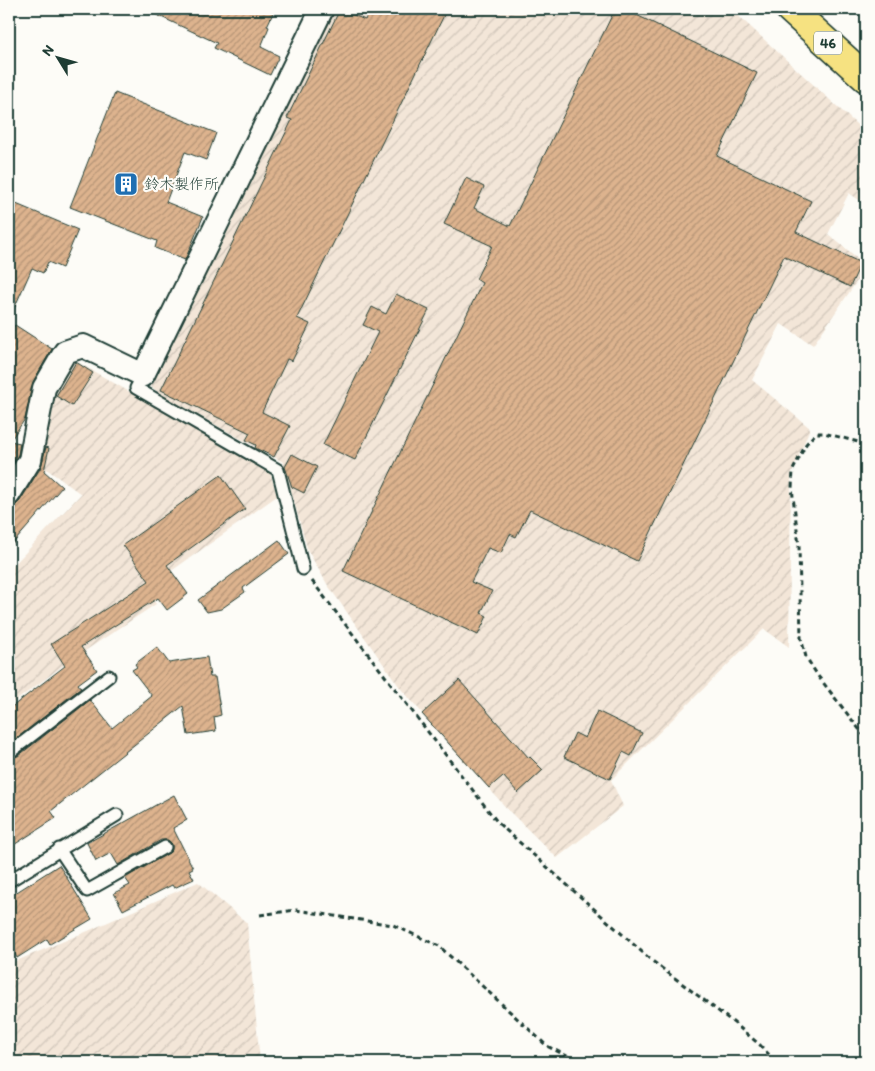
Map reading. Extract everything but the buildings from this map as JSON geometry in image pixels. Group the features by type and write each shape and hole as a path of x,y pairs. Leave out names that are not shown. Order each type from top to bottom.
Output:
{"main road":[{"name":"46","path":"790,9 866,78"}],"street":[{"path":"9,494 30,460 44,388 65,352 83,346 143,376 322,9"}],"lane":[{"path":"143,376 136,388 278,470 303,569"},
{"path":"9,747 13,750 109,676"},
{"path":"9,881 117,815"},
{"path":"59,849 87,891 165,847"}],"path":[{"path":"866,444 824,433 816,433 806,444 793,470 792,488 799,546 801,638 806,656 818,676 866,738"},
{"path":"303,569 498,823 651,960 734,1023 760,1045 776,1062"},
{"path":"260,915 296,910 393,925 439,946 547,1046 579,1062"}],"shaded area":[{"path":"334,9 731,9 866,133 866,205 849,193 828,234 866,265 866,268 813,345 781,324 752,380 810,428 791,475 789,647 764,629 611,780 623,806 557,858 509,811 401,689 327,584 308,551 283,462 160,394 151,386"},
{"path":"72,359 270,472 277,496 146,589 156,604 65,664 9,706 9,570 81,494 38,463 50,397"},
{"path":"198,882 247,923 260,1062 9,1062 9,964"}],"place":[{"name":"鈴木製作所","path":"126,184"}]}
